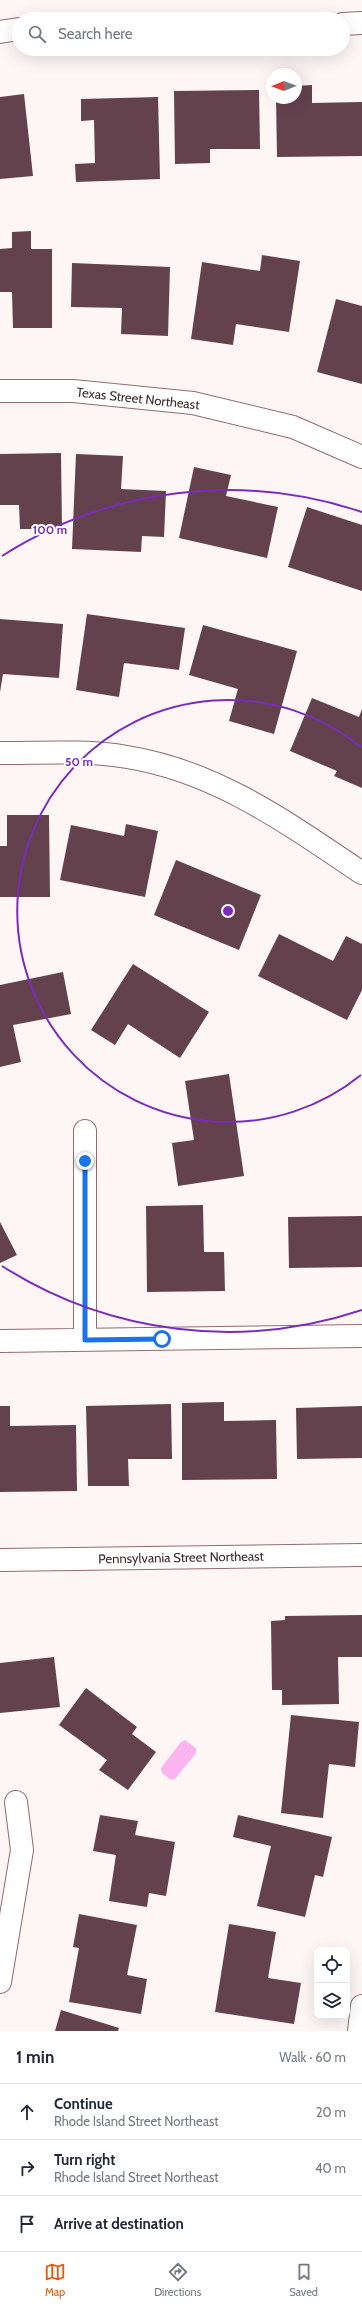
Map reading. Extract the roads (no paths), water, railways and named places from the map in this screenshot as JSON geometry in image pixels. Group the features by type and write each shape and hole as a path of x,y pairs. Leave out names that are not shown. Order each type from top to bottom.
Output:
{"street":[{"path":"350,24 362,23"},
{"path":"0,32 12,30"},
{"name":"Texas Street Northeast","path":"0,392 72,391 193,403 293,427 362,457"},
{"path":"0,753 71,753 128,757 195,774 250,800 362,873"},
{"path":"85,1340 86,1131"},
{"path":"0,1341 362,1336"},
{"name":"Pennsylvania Street Northeast","path":"0,1560 362,1554"},
{"path":"0,1982 22,1850 16,1802"},
{"path":"359,2031 362,2006"}]}
